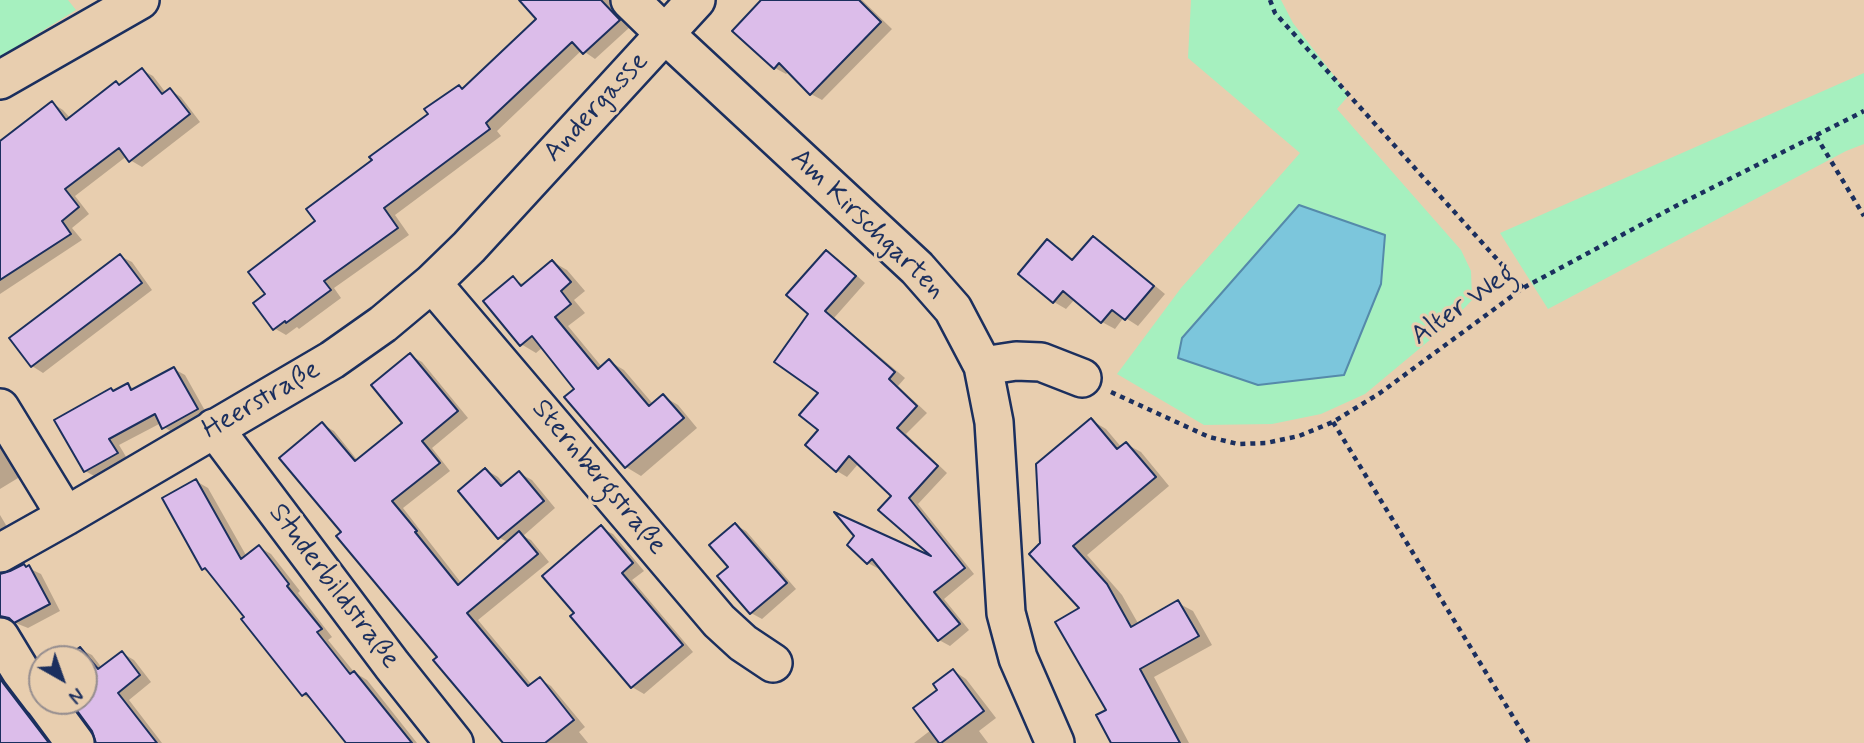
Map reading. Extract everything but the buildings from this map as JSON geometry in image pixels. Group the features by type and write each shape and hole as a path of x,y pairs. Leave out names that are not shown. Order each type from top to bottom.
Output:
{"street":[{"path":"0,80 140,0"},
{"name":"Am Kirschgarten","path":"631,0 917,268 953,309 983,366 994,422 1006,613 1018,658 1055,743"},
{"name":"Andergasse","path":"499,215 696,0"},
{"name":"Heerstraße","path":"0,553 332,360 383,324 432,283 499,215"},
{"name":"Sternbergstraße","path":"432,283 719,621 743,643 773,663"},
{"path":"983,366 1016,360 1041,362 1082,378"},
{"path":"0,408 66,516"},
{"name":"Studerbildstraße","path":"214,428 454,743"},
{"path":"0,637 28,680"},
{"path":"54,715 75,743"}],"path":[{"path":"1270,0 1275,13 1523,288"},
{"name":"Alter Weg","path":"1082,378 1209,437 1238,444 1266,443 1299,436 1333,422 1380,393 1523,288 1674,207 1864,111"},
{"path":"1815,135 1864,216"},
{"path":"1333,422 1529,743"}],"green space":[{"path":"0,0 68,0 76,10 0,57"},
{"path":"1191,0 1281,0 1293,23 1349,95 1337,109 1461,250 1471,271 1472,300 1449,324 1365,394 1321,414 1272,424 1204,425 1117,374 1181,288 1300,153 1188,58"},
{"path":"1864,73 1864,144 1846,151 1548,309 1500,233"}],"water":[{"path":"1299,205 1385,235 1381,284 1344,375 1258,385 1178,358 1182,338"}]}
